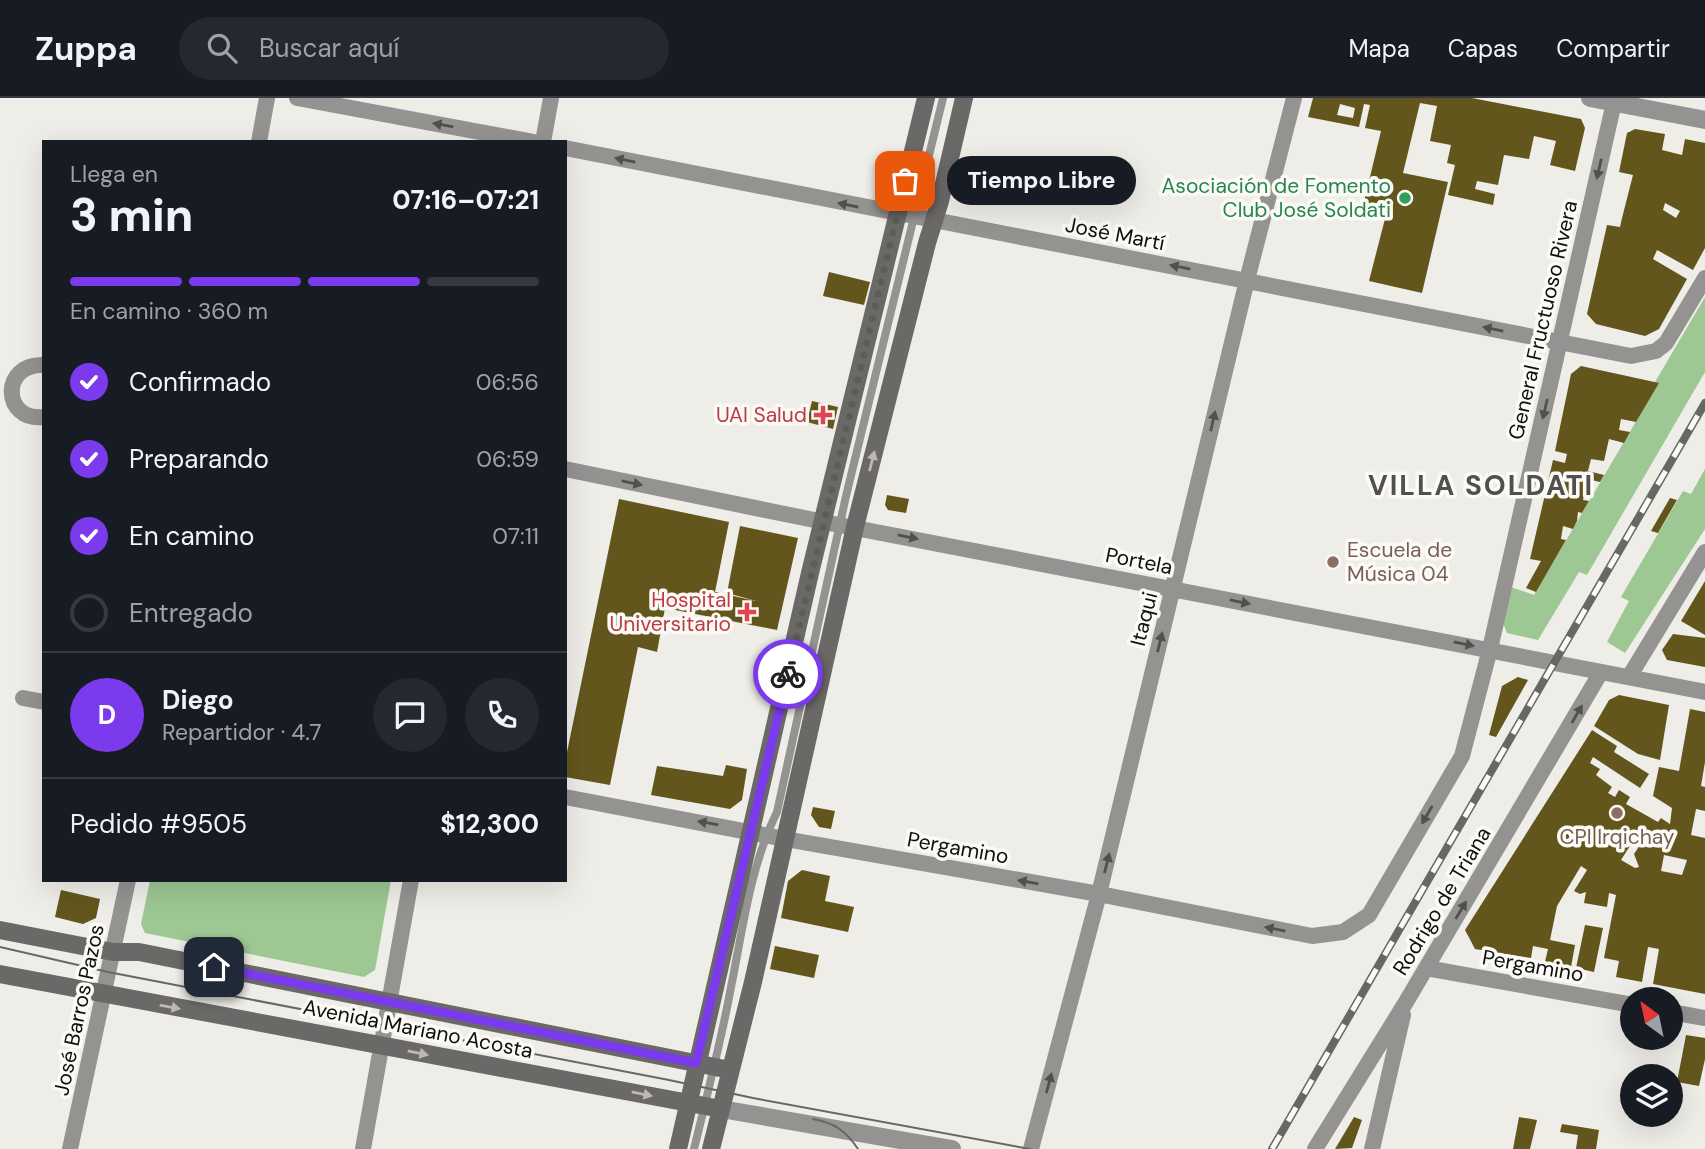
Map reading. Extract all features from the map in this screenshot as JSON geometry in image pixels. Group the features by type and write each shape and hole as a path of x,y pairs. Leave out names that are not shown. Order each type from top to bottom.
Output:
{"main road":[{"path":"678,1149 704,1106 810,573 840,524 915,218 926,98"},
{"path":"711,1149 704,1106 785,839 840,524 915,218 964,98"},
{"name":"Avenida Mariano Acosta","path":"0,930 113,952 139,952 714,1066"},
{"name":"Avenida Mariano Acosta","path":"0,974 704,1106"}],"street":[{"path":"259,140 267,98"},
{"path":"297,98 523,140"},
{"path":"543,140 551,98"},
{"name":"Itaqui","path":"1031,1149 1099,894 1247,280 1294,98"},
{"path":"1590,98 1614,100 1705,120"},
{"name":"General Fructuoso Rivera","path":"1343,932 1368,915 1462,756 1490,649 1614,100"},
{"name":"José Martí","path":"567,148 1631,356 1656,351 1666,343 1705,278"},
{"path":"42,365 26,367 19,372 11,388 20,411 28,416 42,417"},
{"name":"Portela","path":"567,469 1705,692"},
{"path":"1629,677 1705,552"},
{"name":"Rodrigo de Triana","path":"1315,1149 1406,1002 1601,672"},
{"path":"23,698 42,702"},
{"name":"Pergamino","path":"567,797 1099,894 1312,936 1343,932"},
{"name":"José Barros Pazos","path":"70,1149 128,882"},
{"path":"363,1149 411,882"},
{"name":"Pergamino","path":"1426,968 1620,1003"},
{"path":"1372,1149 1406,1002"},
{"path":"1684,1014 1705,1017"},
{"name":"Avenida Mariano Acosta","path":"704,1106 875,1143 952,1149"}],"lane":[{"path":"915,218 943,98"},
{"path":"694,1149 704,1106"}],"green space":[{"path":"1705,297 1705,372 1587,575 1579,572 1538,640 1507,633 1503,623 1511,587 1534,595 1658,384 1655,382"},
{"path":"1705,469 1705,529 1625,653 1607,642 1629,601 1621,597 1683,491 1691,494"},
{"path":"150,882 391,882 375,970 364,977 145,933 141,924"}],"building":[{"name":"Asociación de Fomento Club José Soldati","path":"1313,98 1472,98 1581,119 1585,128 1575,171 1550,165 1556,141 1534,136 1529,159 1504,155 1498,185 1477,181 1475,189 1495,194 1493,205 1448,195 1455,165 1447,163 1451,145 1430,141 1437,106 1420,103 1403,173 1448,182 1422,293 1369,281 1387,211 1363,206 1381,131 1365,128 1370,105 1364,104 1359,127 1308,117","holes":["1340,104 1355,108 1353,118 1337,115"]},
{"path":"1635,129 1665,134 1662,150 1682,155 1685,139 1705,143 1705,248 1693,270 1657,250 1653,259 1687,279 1659,329 1645,336 1596,324 1587,314 1607,225 1620,227 1633,175 1619,172 1627,133","holes":["1665,203 1680,211 1676,218 1663,210"]},
{"path":"829,272 870,282 864,305 823,296"},
{"path":"1581,366 1659,383 1636,422 1621,419 1619,430 1630,432 1624,443 1609,439 1604,461 1591,459 1588,471 1604,475 1600,482 1587,479 1583,500 1589,501 1582,513 1578,512 1573,529 1563,526 1561,539 1566,540 1536,592 1526,588 1541,561 1530,559 1553,460 1565,463 1567,454 1555,451 1571,374"},
{"name":"UAI Salud","path":"812,401 838,407 833,429 807,422"},
{"path":"887,495 909,499 906,513 888,510 885,505"},
{"path":"1670,498 1677,500 1658,533 1651,531"},
{"path":"619,499 729,522 715,592 756,601 727,593 740,526 798,538 777,630 665,608 657,652 638,647 610,785 567,777 567,752"},
{"path":"1705,581 1705,635 1681,621"},
{"path":"1673,634 1705,638 1705,667 1667,660 1662,650"},
{"path":"1518,677 1528,680 1496,737 1489,735 1502,686"},
{"path":"1619,695 1669,705 1660,760 1638,754 1594,726 1609,700"},
{"path":"1690,709 1705,712 1705,762 1701,786 1705,787 1705,811 1696,809 1691,835 1705,838 1705,994 1684,990 1684,987 1653,984 1659,949 1648,947 1642,982 1616,977 1619,961 1604,958 1616,895 1609,893 1607,907 1584,903 1586,892 1580,894 1574,891 1587,870 1581,866 1557,906 1550,940 1575,945 1571,967 1545,962 1548,949 1533,946 1531,958 1475,949 1465,930 1592,730 1617,746 1614,752 1649,774 1640,788 1593,757 1590,763 1600,769 1596,775 1612,787 1608,793 1615,797 1619,790 1630,797 1626,804 1658,822 1661,818 1670,824 1672,808 1653,796 1659,767 1679,771","holes":["1635,838 1642,842 1634,854 1639,867 1635,868 1621,860","1664,855 1687,860 1682,875 1661,871"]},
{"path":"726,765 747,769 742,800 730,809 651,795 657,766 723,776"},
{"path":"813,807 835,811 831,829 819,827 811,815"},
{"path":"802,870 830,876 825,901 854,907 848,932 781,918 788,881"},
{"path":"61,890 100,899 96,918 83,924 55,917"},
{"path":"1585,925 1603,928 1594,972 1576,968"},
{"path":"775,946 819,955 814,978 770,969"},
{"path":"1686,1035 1705,1038 1705,1059 1699,1086 1683,1083 1683,1064 1680,1064"},
{"path":"1354,1117 1362,1120 1352,1148 1335,1149"},
{"path":"1519,1117 1537,1120 1530,1149 1513,1149"},
{"path":"1562,1124 1599,1130 1596,1149 1576,1149 1578,1135 1560,1132"}],"tram line":[{"path":"0,947 108,972 753,1098 1030,1149"},
{"path":"813,1119 839,1129 858,1149"}],"railway":[{"path":"1272,1149 1705,403"}],"way so far":[{"path":"788,674 905,181"}],"place":[{"name":"Tiempo Libre","path":"905,181"},
{"name":"Asociación de Fomento Club José Soldati","path":"1405,198"},
{"name":"UAI Salud","path":"823,415"},
{"name":"Escuela de Música 04","path":"1333,562"},
{"name":"Hospital Universitario","path":"747,612"},
{"name":"CPI Irqichay","path":"1617,813"}],"district":[{"name":"VILLA SOLDATI","path":"1481,485"}],"route":[{"path":"214,967 696,1063 788,674"}]}
